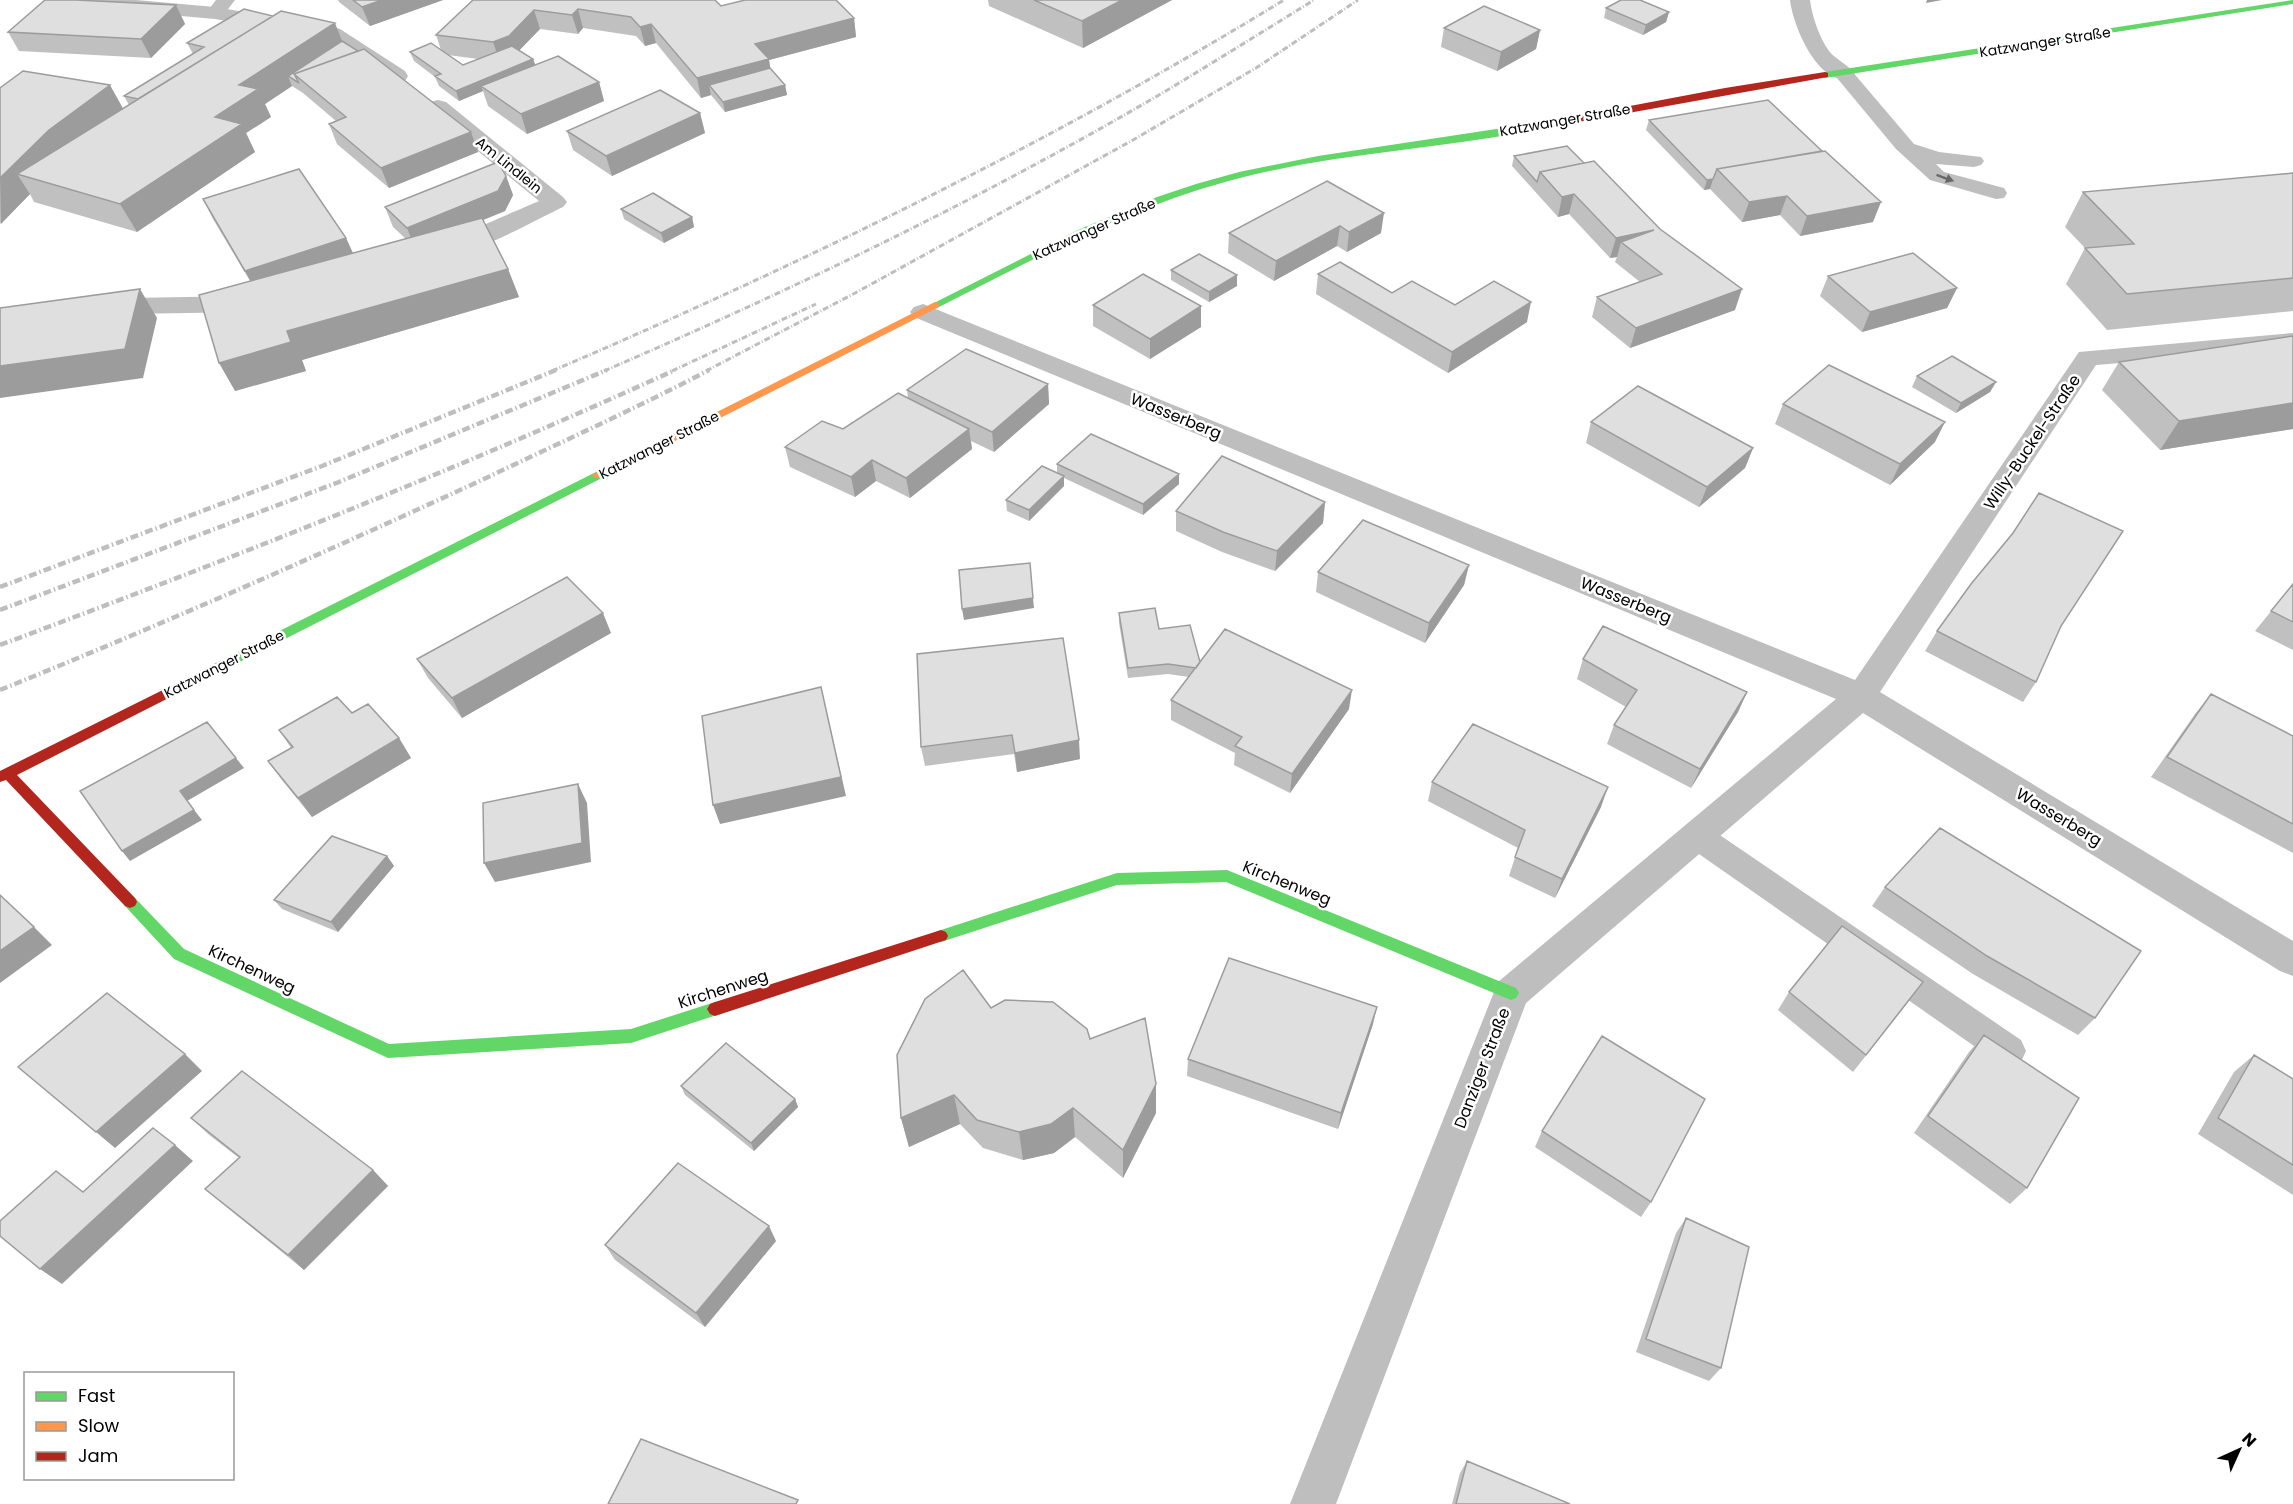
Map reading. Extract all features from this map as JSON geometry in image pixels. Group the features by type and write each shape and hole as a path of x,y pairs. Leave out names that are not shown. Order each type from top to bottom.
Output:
{"main road":[{"name":"Katzwanger Straße","path":"4,775 1064,240 1169,197 1238,175 1301,163 1544,125 1725,91 2293,2"},
{"name":"Kirchenweg","path":"4,775 179,954 388,1051 631,1036 1117,879 1227,876 1511,993"}],"street":[{"name":"Am Lindlein","path":"67,0 221,7 333,33 417,91 555,202 469,242 424,255"},
{"path":"1800,0 1802,15 1820,54 1844,74"},
{"path":"81,313 128,306 244,305 266,299"},
{"name":"Wasserberg","path":"923,312 1861,696 2293,960"},
{"name":"Willy-Buckel-Straße","path":"1861,696 2088,358 2293,341"},
{"name":"Danziger Straße","path":"1313,1504 1511,993 1861,696"}],"lane":[{"path":"1844,74 1903,145 1937,176 1996,193"},
{"path":"1903,145 1936,158 1974,161"},
{"path":"1697,836 2008,1051"}],"building":[{"path":"45,0 176,5 141,39 8,32"},
{"path":"353,0 382,0 362,7"},
{"path":"473,0 715,0 721,6 745,0 836,0 854,18 755,44 769,59 697,78 651,24 640,27 631,17 578,9 572,15 534,10 509,36 493,42 436,35"},
{"path":"1034,0 1122,0 1082,21"},
{"path":"1621,0 1640,0 1669,12 1646,25 1606,8"},
{"path":"1484,6 1540,30 1501,52 1444,28"},
{"path":"244,9 273,16 138,99 124,96 204,47 187,43"},
{"path":"281,11 335,23 239,85 258,89 215,117 242,124 120,204 17,174"},
{"path":"342,41 358,51 294,74 299,83 288,76"},
{"path":"431,43 463,65 512,46 533,59 456,91 435,76 441,74 410,52"},
{"path":"364,49 471,132 381,168 329,124 346,117 294,74"},
{"path":"558,56 599,82 521,114 481,86"},
{"path":"770,68 785,85 723,102 709,85"},
{"path":"23,71 110,85 49,130 0,178 0,88"},
{"path":"660,90 700,113 606,156 567,131"},
{"path":"1768,100 1822,151 1717,169 1713,179 1707,180 1649,120"},
{"path":"1567,146 1584,163 1540,172 1537,182 1514,156"},
{"path":"1825,151 1881,202 1807,216 1787,196 1749,202 1717,169"},
{"path":"1594,161 1660,229 1742,289 1636,328 1597,297 1662,274 1621,242 1654,230 1616,238 1574,194 1562,197 1540,172"},
{"path":"498,162 506,176 498,191 407,228 385,207"},
{"path":"299,169 346,238 245,271 203,199"},
{"path":"2293,173 2293,278 2127,294 2085,248 2134,244 2083,192"},
{"path":"1327,181 1384,213 1349,232 1340,226 1276,261 1229,233"},
{"path":"653,193 692,217 661,233 621,209"},
{"path":"482,218 508,269 287,331 291,342 219,363 199,295"},
{"path":"1913,253 1957,288 1870,312 1828,276"},
{"path":"1199,254 1237,275 1209,292 1171,270"},
{"path":"1340,262 1392,293 1412,281 1455,305 1494,281 1531,302 1452,352 1318,274"},
{"path":"1143,274 1201,306 1150,339 1093,305"},
{"path":"140,289 125,349 0,366 0,308"},
{"path":"2293,336 2293,403 2179,421 2119,362"},
{"path":"966,349 1048,384 992,432 907,390"},
{"path":"1952,356 1996,382 1961,403 1917,376"},
{"path":"1829,365 1945,422 1900,464 1783,404"},
{"path":"1638,386 1753,448 1707,487 1591,422"},
{"path":"898,393 969,429 906,478 872,460 851,477 785,447 822,421 843,429"},
{"path":"1091,434 1179,474 1143,504 1057,464"},
{"path":"1222,456 1325,502 1277,551 1223,532 1176,511"},
{"path":"1042,466 1064,476 1029,510 1006,500"},
{"path":"2039,493 2123,531 2061,626 2036,682 1937,631 1971,584 2013,533"},
{"path":"1363,520 1469,565 1429,623 1318,572"},
{"path":"1030,563 1033,598 962,609 959,570"},
{"path":"567,577 603,613 452,698 417,659"},
{"path":"2293,584 2293,622 2271,611"},
{"path":"1155,608 1159,629 1190,625 1200,662 1196,668 1168,664 1128,668 1119,613"},
{"path":"1603,626 1747,692 1700,769 1614,725 1637,690 1583,659"},
{"path":"1225,629 1352,690 1292,774 1235,746 1242,737 1171,700"},
{"path":"1063,638 1079,740 1015,753 1012,735 921,747 917,654"},
{"path":"821,687 841,777 713,805 702,716"},
{"path":"2211,694 2293,736 2293,824 2167,757"},
{"path":"337,697 352,713 368,704 399,738 298,798 268,761 293,747 279,730"},
{"path":"207,722 236,758 180,791 194,810 122,851 80,791"},
{"path":"1473,724 1608,787 1562,879 1515,857 1525,830 1432,782"},
{"path":"578,784 582,843 484,863 483,803"},
{"path":"1940,828 2141,951 2095,1018 1987,956 1885,887"},
{"path":"332,836 387,856 331,922 274,900"},
{"path":"0,895 34,927 0,951"},
{"path":"1842,926 1923,982 1866,1055 1789,992"},
{"path":"1229,958 1377,1007 1341,1113 1188,1059"},
{"path":"963,970 991,1008 1005,1000 1053,1002 1087,1029 1090,1039 1145,1018 1156,1084 1123,1150 1073,1108 1051,1124 1019,1132 977,1120 954,1095 901,1118 897,1055 925,999"},
{"path":"107,993 185,1054 96,1132 18,1067"},
{"path":"1984,1035 2079,1098 2027,1188 1928,1116"},
{"path":"1602,1036 1705,1099 1651,1202 1542,1131"},
{"path":"726,1043 795,1099 751,1143 681,1086"},
{"path":"2254,1055 2293,1079 2293,1165 2218,1118"},
{"path":"242,1071 373,1170 288,1255 205,1189 240,1157 191,1118"},
{"path":"153,1128 175,1145 40,1269 0,1236 0,1221 56,1171 83,1192"},
{"path":"678,1163 769,1226 696,1313 605,1245"},
{"path":"1686,1218 1749,1247 1721,1368 1646,1339"},
{"path":"641,1439 798,1500 796,1504 608,1504"},
{"path":"1467,1461 1570,1504 1456,1504"}],"railway":[{"path":"552,371 740,288 925,199 1106,103 1284,0"},
{"path":"604,371 816,275 1024,170 1159,95 1314,0"},
{"path":"706,371 857,292 1133,140 1256,68 1358,0"},
{"path":"672,371 816,304"},
{"path":"0,587 322,466 556,370"},
{"path":"0,610 339,482 607,370"},
{"path":"0,645 340,514 508,444 675,370"},
{"path":"0,690 183,614 364,534 597,426 709,370"}],"traffic: fast":[{"path":"1825,75 2293,2"},
{"path":"935,305 1084,231 1122,214 1200,186 1278,166 1556,123"},
{"path":"205,674 598,475"},
{"path":"941,936 1117,879 1227,876 1511,993"},
{"path":"130,902 179,954 388,1051 631,1036 715,1009"}],"traffic: slow":[{"path":"598,475 935,305"}],"traffic: jam":[{"path":"1556,123 1725,91 1825,75"},
{"path":"0,777 205,674"},
{"path":"7,773 130,902"},
{"path":"715,1009 941,936"}]}
